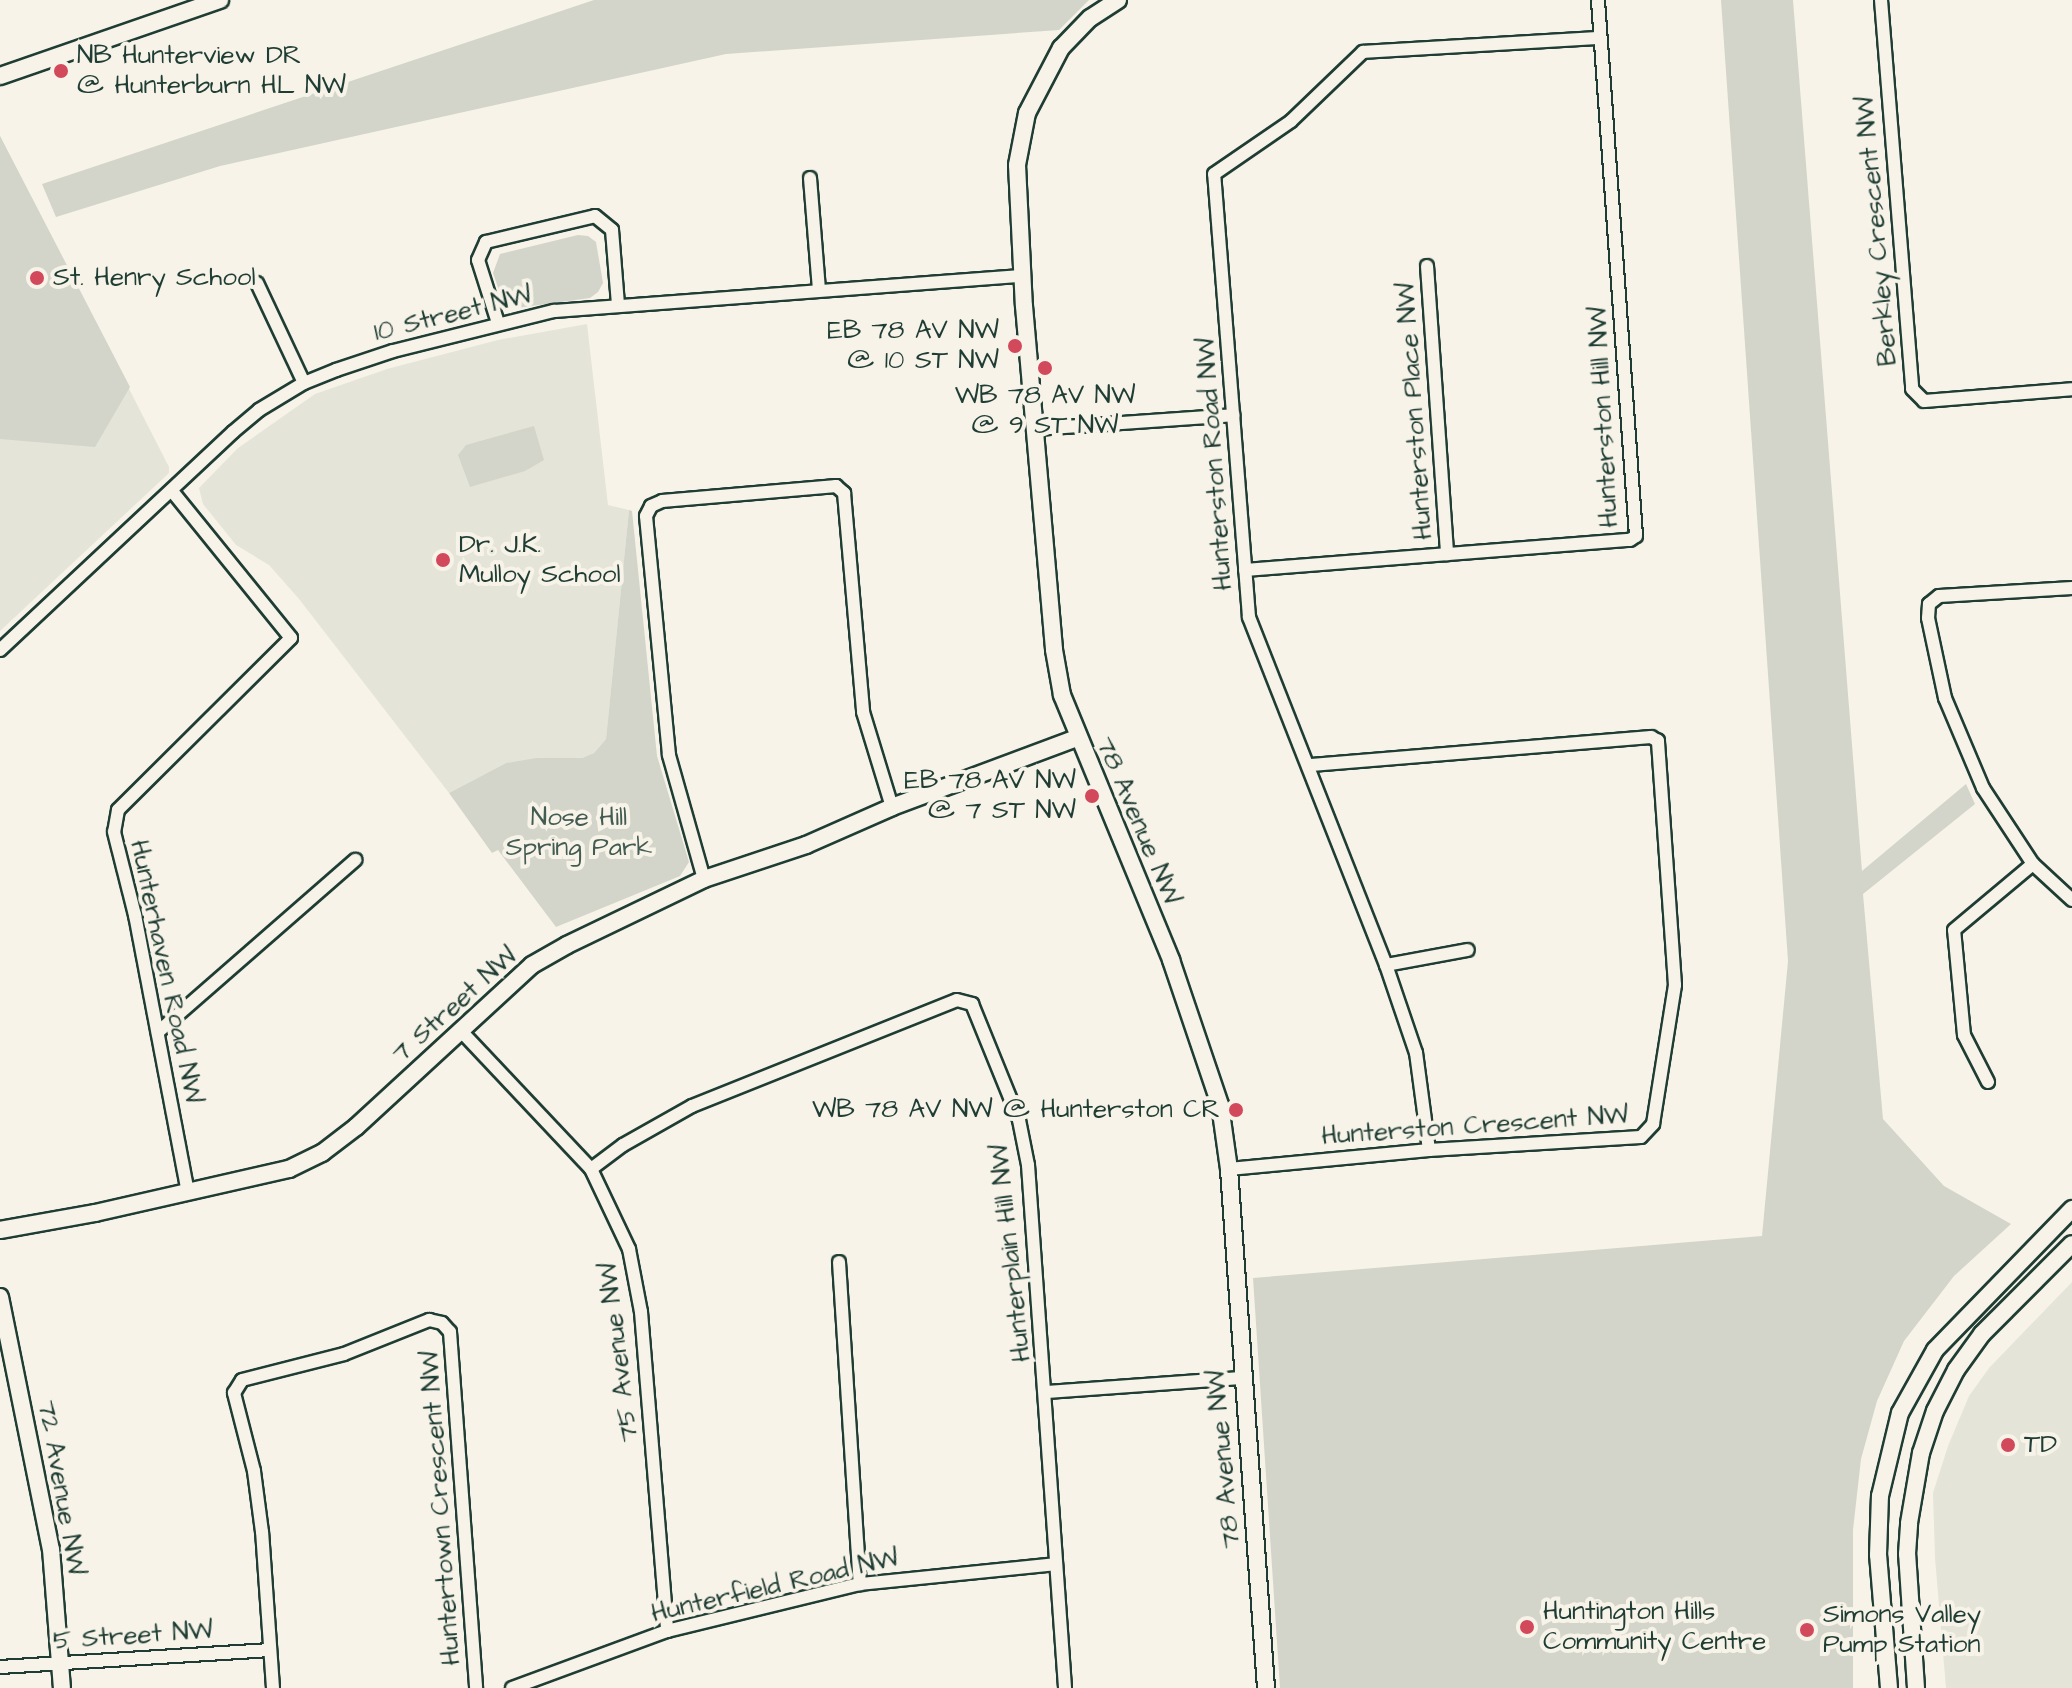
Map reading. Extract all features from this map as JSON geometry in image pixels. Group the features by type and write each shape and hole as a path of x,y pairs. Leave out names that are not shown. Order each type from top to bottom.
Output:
{"street":[{"path":"0,76 220,0"},
{"name":"78 Avenue NW","path":"1118,0 1090,18 1061,48 1027,113 1017,165 1022,276 1054,650 1062,695 1077,738 1171,960 1220,1105 1229,1169 1266,1688"},
{"name":"Hunterston Hill NW","path":"1245,570 1630,540 1636,536 1598,0"},
{"name":"Berkley Crescent NW","path":"1881,0 1912,389 1924,401 2072,389"},
{"name":"Hunterston Road NW","path":"1429,1150 1416,1053 1386,965 1249,617 1214,174 1291,121 1363,52 1600,38"},
{"path":"810,178 819,290"},
{"path":"498,323 478,260 486,242 595,216 612,230 618,305"},
{"name":"Hunterston Place NW","path":"1427,266 1447,554"},
{"name":"10 Street NW","path":"0,650 172,491 206,455 259,410 304,383 393,351 554,311 1022,276"},
{"path":"257,283 304,383"},
{"path":"1035,429 1234,415"},
{"path":"704,879 669,755 646,516 651,506 662,501 836,486 844,493 863,712 892,807"},
{"name":"Hunterhaven Road NW","path":"172,491 291,638 118,810 114,832 158,1032 188,1192"},
{"path":"2072,588 1939,596 1929,604 1928,618 1945,698 1983,788 2033,864 2072,900"},
{"name":"Hunterston Crescent NW","path":"1229,1169 1429,1150 1641,1137 1653,1124 1675,985 1658,741 1651,737 1308,765"},
{"name":"7 Street NW","path":"0,1230 281,1172 322,1153 356,1127 532,965 704,879 806,845 892,807 1077,738"},
{"path":"158,1032 355,860"},
{"path":"1988,1082 1964,1035 1954,930 2033,864"},
{"path":"1386,965 1468,950"},
{"name":"Hunterplain Hill NW","path":"591,1169 623,1145 692,1106 957,1000 972,1004 1019,1120 1028,1165 1065,1688"},
{"name":"75 Avenue NW","path":"461,1031 591,1169 618,1219 636,1271 667,1631"},
{"path":"1889,1688 1878,1555 1880,1496 1900,1413 1935,1350 2072,1209"},
{"path":"1916,1688 1907,1554 1909,1523 1921,1453 1935,1411 1956,1370 1982,1334 2072,1244"},
{"path":"839,1262 860,1584"},
{"name":"72 Avenue NW","path":"0,1297 51,1549 62,1688"},
{"name":"Huntertown Crescent NW","path":"273,1688 258,1501 234,1393 242,1380 344,1354 429,1320 442,1323 450,1332 476,1688"},
{"path":"1046,1392 1242,1378"},
{"name":"Hunterfield Road NW","path":"512,1688 574,1662 667,1631 860,1584 1056,1564"},
{"name":"5 Street NW","path":"0,1667 269,1650"},
{"path":"1880,1688 1887,1670"}],"shaded area":[{"name":"St. Henry School","path":"0,136 169,467 169,473 0,631"},
{"name":"Dr. J.K. Mulloy School","path":"587,324 608,505 629,510 606,739 594,753 582,758 506,763 449,793 299,599 269,565 236,545 203,504 199,488 238,448 315,394 387,369 498,340"},
{"path":"2072,1282 2072,1688 1946,1688 1933,1493 1969,1396 1989,1368"}],"green space":[{"path":"594,0 1089,0 1059,30 726,54 220,166 56,217 42,184"},
{"path":"1721,0 1793,0 1862,871 1966,784 1975,804 1863,894 1883,1119 1944,1186 2011,1224 1954,1276 1904,1341 1877,1401 1861,1459 1853,1530 1853,1688 1280,1688 1253,1278 1762,1236 1788,961"},
{"path":"0,136 130,387 95,447 0,439"},
{"path":"578,235 588,236 596,242 603,283 598,292 590,298 517,308 503,302 493,273 500,254"},
{"path":"534,426 544,460 525,471 470,487 458,455 466,445"},
{"name":"Nose Hill Spring Park","path":"629,510 632,511 657,756 689,862 680,876 556,927 498,850 492,853 449,793 506,763 537,758 582,758 594,753 606,739"}],"place":[{"name":"NB Hunterview DR @ Hunterburn HL NW","path":"61,71"},
{"name":"St. Henry School","path":"37,278"},
{"name":"EB 78 AV NW @ 10 ST NW","path":"1015,346"},
{"name":"WB 78 AV NW @ 9 ST NW","path":"1045,368"},
{"name":"Dr. J.K. Mulloy School","path":"443,560"},
{"name":"EB 78 AV NW @ 7 ST NW","path":"1092,796"},
{"name":"WB 78 AV NW @ Hunterston CR","path":"1236,1110"},
{"name":"TD","path":"2008,1445"},
{"name":"Huntington Hills Community Centre","path":"1527,1627"},
{"name":"Simons Valley Pump Station","path":"1807,1630"}]}
